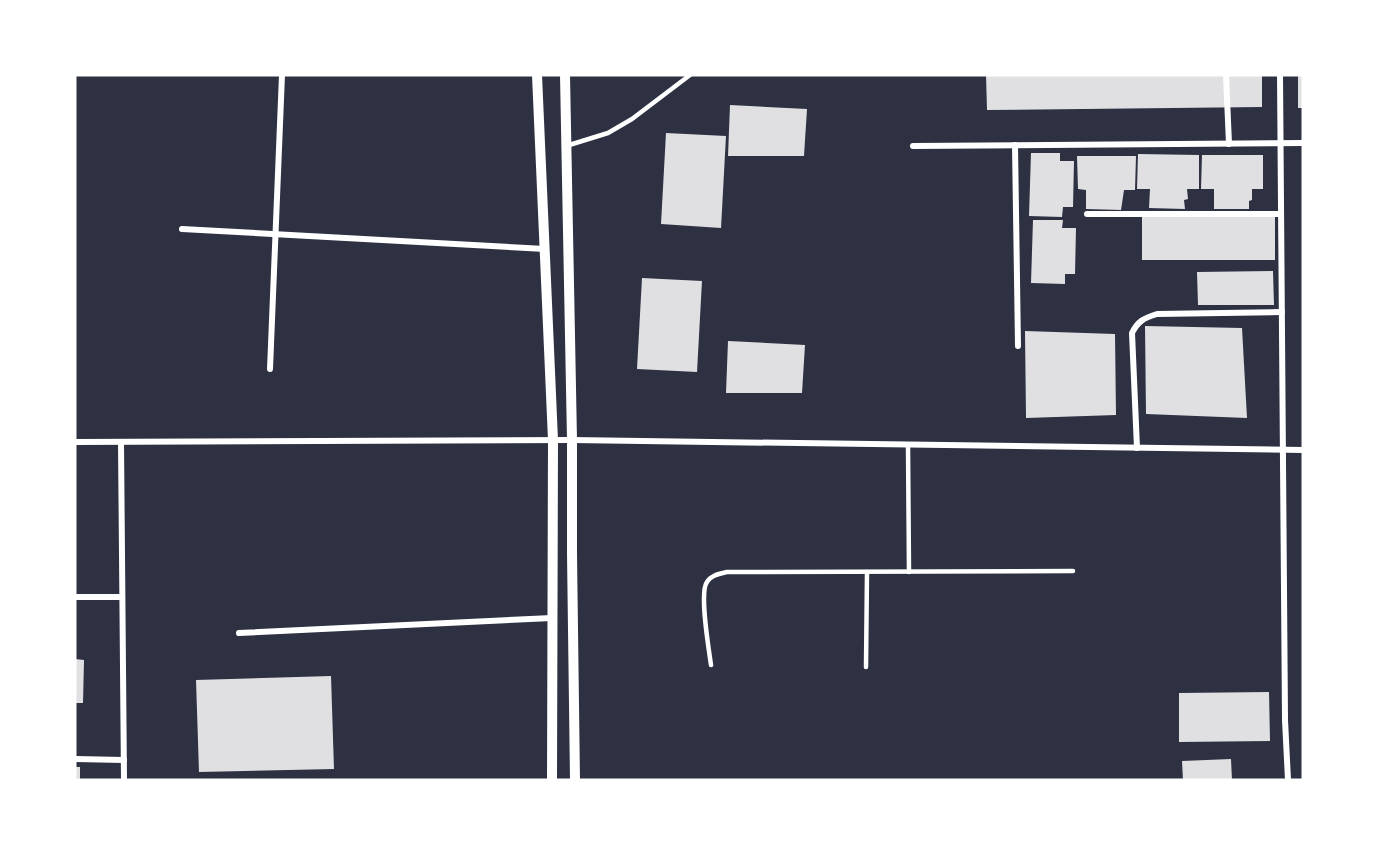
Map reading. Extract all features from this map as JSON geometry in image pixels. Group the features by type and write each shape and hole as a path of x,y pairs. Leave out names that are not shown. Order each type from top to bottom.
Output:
{"street":[{"path":"270,369 282,75"},
{"path":"537,75 552,440 552,780"},
{"path":"565,75 572,440 575,780"},
{"path":"1226,75 1228,144"},
{"path":"1280,75 1285,720 1288,780"},
{"path":"913,146 1303,143"},
{"path":"1015,145 1018,346"},
{"path":"1086,214 1281,214"},
{"path":"182,229 544,249"},
{"path":"1137,448 1132,333 1137,323 1145,317 1157,314 1282,312"},
{"path":"75,442 572,440 1303,450"},
{"path":"121,442 124,780"},
{"path":"75,597 122,597"},
{"path":"239,633 552,618"},
{"path":"75,759 124,760"}],"lane":[{"path":"566,146 608,133 690,75"},
{"path":"908,445 909,572"},
{"path":"711,665 703,596 706,583 714,575 727,572 1073,572"},
{"path":"866,667 867,572"}],"building":[{"path":"986,75 1262,75 1262,107 987,110"},
{"path":"1298,75 1303,75 1303,108 1298,108"},
{"path":"730,105 807,109 804,156 728,156"},
{"path":"666,133 726,136 721,228 661,224"},
{"path":"1031,153 1060,153 1060,161 1074,161 1073,207 1063,207 1062,217 1029,216"},
{"path":"1138,154 1199,155 1199,189 1187,189 1188,199 1184,200 1185,209 1149,208 1150,189 1137,189"},
{"path":"1202,155 1263,155 1263,189 1252,189 1249,209 1214,209 1214,189 1201,189"},
{"path":"1077,156 1136,156 1135,190 1124,190 1121,210 1086,209 1086,190 1078,189"},
{"path":"1142,217 1275,217 1275,260 1142,260"},
{"path":"1033,220 1063,220 1062,228 1076,228 1075,274 1065,274 1065,284 1031,283"},
{"path":"1273,271 1274,305 1198,305 1197,272"},
{"path":"642,278 702,281 697,372 637,369"},
{"path":"1145,326 1242,328 1247,418 1146,414"},
{"path":"1025,331 1115,334 1116,415 1026,418"},
{"path":"728,341 805,345 802,393 726,393"},
{"path":"75,659 84,660 83,703 75,703"},
{"path":"331,676 334,769 199,772 196,680"},
{"path":"1269,692 1270,741 1179,742 1179,693"},
{"path":"1231,759 1232,780 1183,780 1182,761"},
{"path":"75,767 80,767 80,780 75,780"}]}
